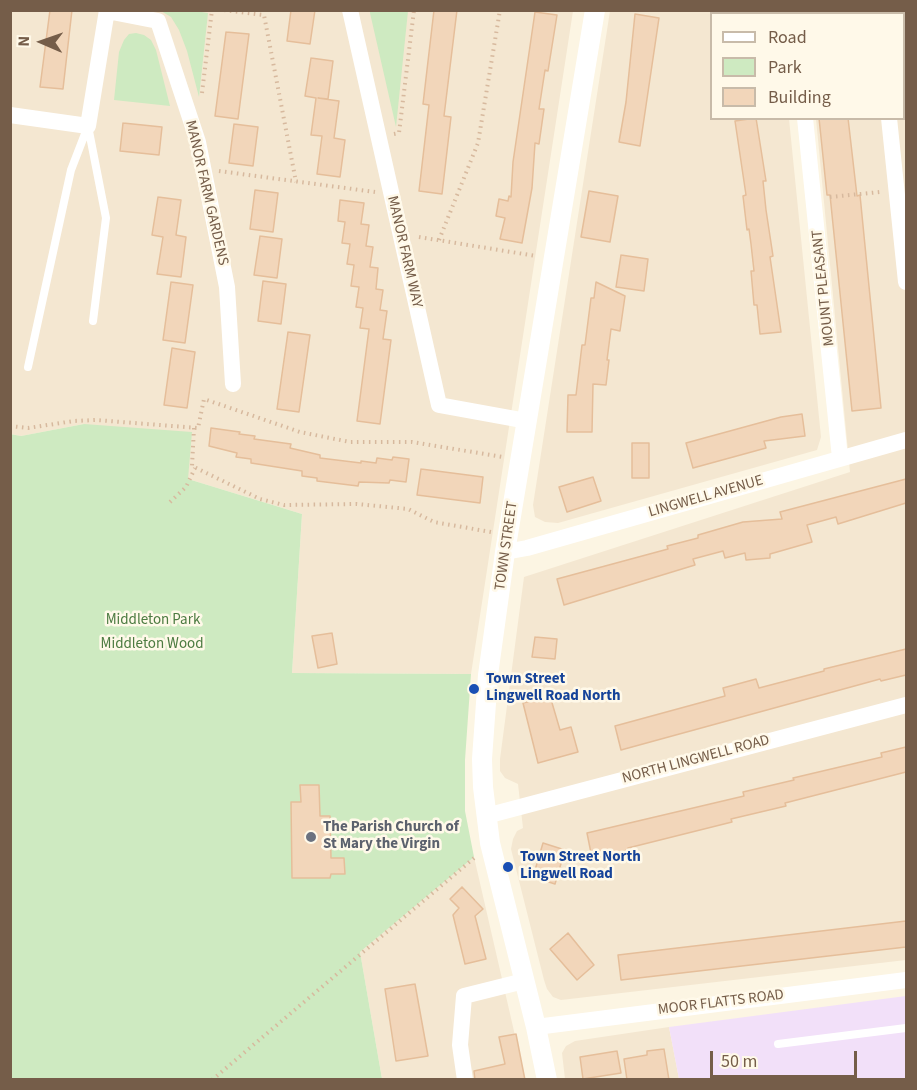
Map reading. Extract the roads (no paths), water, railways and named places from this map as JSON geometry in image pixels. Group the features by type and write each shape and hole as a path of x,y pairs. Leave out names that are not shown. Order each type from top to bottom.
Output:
{"street":[{"name":"MANOR FARM WAY","path":"350,10 439,405 527,422"},
{"name":"TOWN STREET","path":"547,1080 490,843 482,759 488,675 506,543 595,10"},
{"name":"MANOR FARM GARDENS","path":"107,11 158,21 198,142 227,287 234,384"},
{"path":"10,115 88,126 107,11"},
{"name":"MOUNT PLEASANT","path":"805,120 840,458"},
{"path":"889,120 906,282"},
{"name":"LINGWELL AVENUE","path":"506,543 527,548 906,440"},
{"name":"NORTH LINGWELL ROAD","path":"486,816 906,705"},
{"name":"MOOR FLATTS ROAD","path":"536,1027 906,980"},
{"path":"465,1080 460,1045 464,996 524,981"}],"lane":[{"path":"88,126 106,218 93,321"},
{"path":"28,367 71,170 88,126"},
{"path":"778,1044 906,1028"}],"place":[{"name":"Town Street Lingwell Road North","path":"474,689"},
{"name":"The Parish Church of St Mary the Virgin","path":"311,837"},
{"name":"Town Street North Lingwell Road","path":"508,867"}],"park label":[{"name":"Middleton Park","path":"153,621"},
{"name":"Middleton Wood","path":"152,645"}]}
